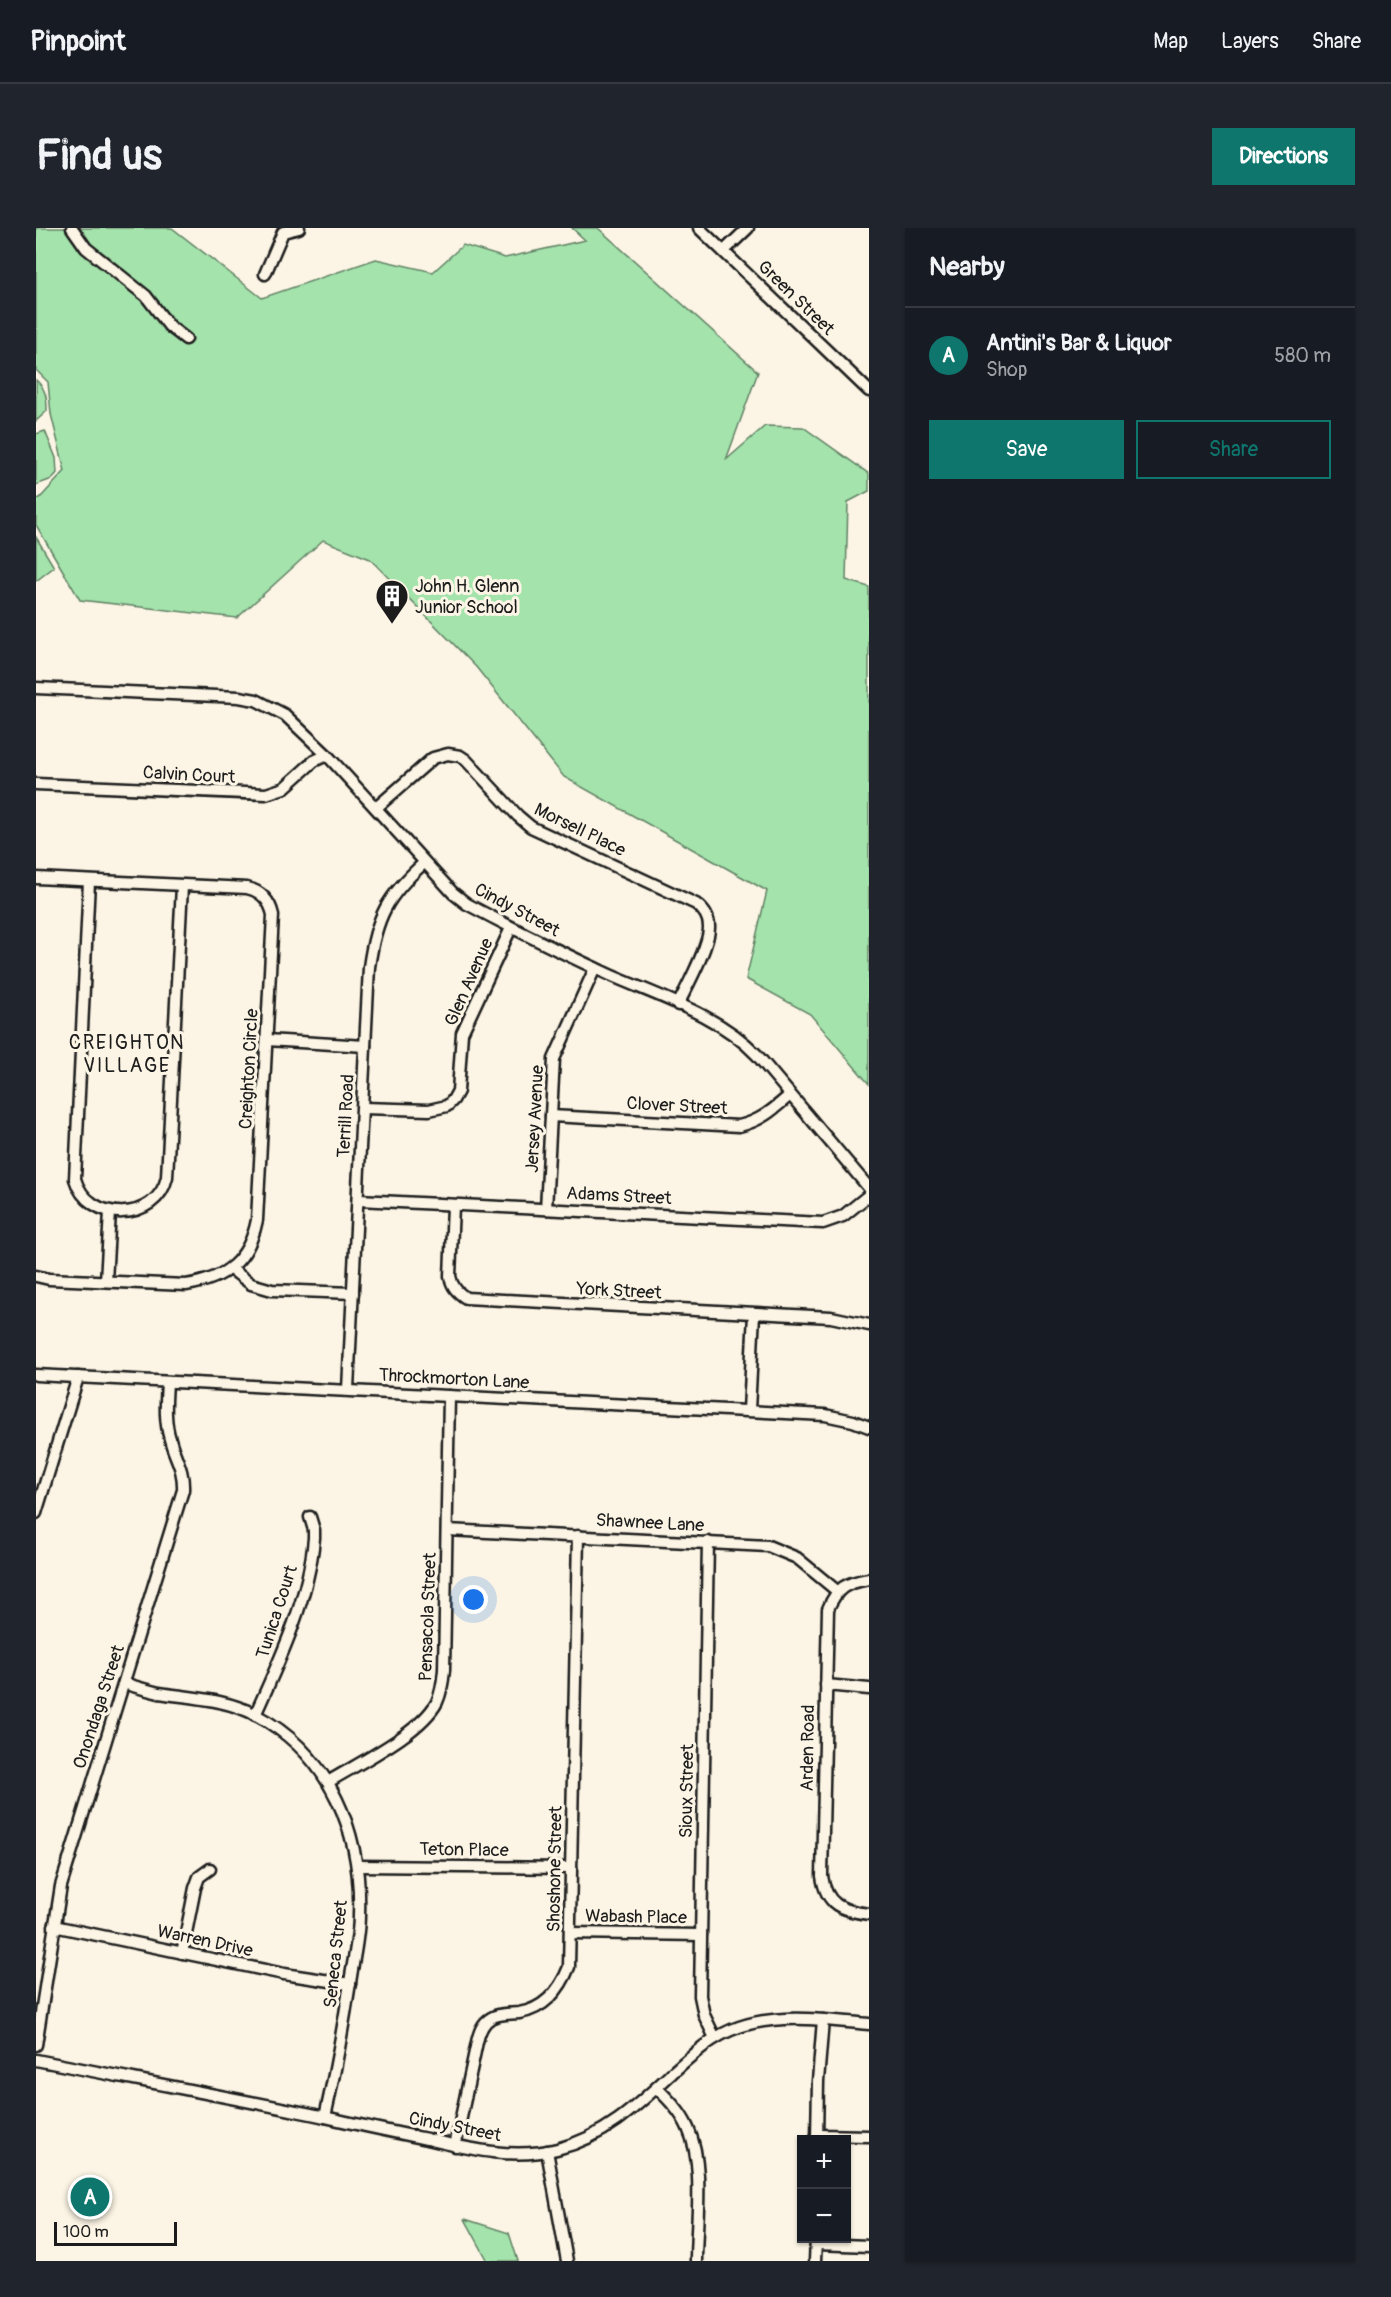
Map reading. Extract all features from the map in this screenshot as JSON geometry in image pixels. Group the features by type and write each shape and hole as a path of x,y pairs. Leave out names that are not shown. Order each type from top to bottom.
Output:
{"street":[{"path":"72,228 86,248 146,296 169,326 186,339"},
{"path":"265,274 280,230 299,228"},
{"name":"Green Street","path":"699,228 869,391"},
{"path":"724,251 748,228"},
{"name":"Cindy Street","path":"36,688 240,697 256,700 285,715 327,755 453,893 467,904 511,928 678,1005 738,1036 757,1055 869,1188"},
{"name":"Morsell Place","path":"376,808 433,758 448,754 460,756 531,827 696,904 708,918 709,934 678,1005"},
{"name":"Calvin Court","path":"36,784 266,794 284,788 314,761 327,755"},
{"name":"Terrill Road","path":"348,1389 369,968 375,930 382,912 395,892 424,862"},
{"name":"Creighton Circle","path":"36,878 253,890 262,894 270,905 273,915 257,1220 250,1245 231,1269 209,1280 186,1285 49,1279 36,1276"},
{"path":"89,881 75,1179 87,1200 110,1212 151,1205 162,1193 167,1177 182,886"},
{"name":"Glen Avenue","path":"363,1108 429,1110 438,1109 453,1100 460,1082 462,1033 511,928"},
{"name":"Jersey Avenue","path":"546,1209 554,1059 595,968"},
{"path":"267,1040 365,1046"},
{"name":"Clover Street","path":"551,1116 739,1126 762,1118 790,1095"},
{"name":"Adams Street","path":"358,1200 823,1223 843,1216 869,1195"},
{"name":"York Street","path":"453,1206 450,1276 457,1292 466,1298 831,1317 869,1325"},
{"path":"106,1281 110,1212"},
{"path":"231,1269 251,1284 272,1290 353,1293"},
{"path":"749,1410 754,1314"},
{"name":"Throckmorton Lane","path":"36,1375 749,1410 839,1417 869,1427"},
{"path":"36,1514 40,1487 78,1377"},
{"name":"Onondaga Street","path":"36,2045 61,1886 183,1490 182,1469 172,1447 168,1430 167,1382"},
{"name":"Pensacola Street","path":"328,1782 413,1730 431,1713 441,1694 444,1670 449,1396"},
{"name":"Tunica Court","path":"255,1715 284,1652 302,1596 314,1545 314,1530 310,1517"},
{"name":"Shawnee Lane","path":"447,1530 755,1545 782,1551 796,1558 837,1591"},
{"name":"Shoshone Street","path":"455,2146 480,2030 489,2019 531,2009 555,1993 563,1982 569,1967 578,1536"},
{"name":"Sioux Street","path":"708,1542 701,2003 715,2038"},
{"path":"837,1591 847,1584 869,1579"},
{"name":"Arden Road","path":"837,1591 828,1609 823,1884 829,1897 839,1906 869,1914"},
{"name":"Seneca Street","path":"124,1683 157,1692 221,1702 255,1715 277,1729 302,1750 328,1782 346,1822 357,1866 359,1917 340,2048 325,2117"},
{"path":"826,1684 869,1689"},
{"name":"Teton Place","path":"357,1866 571,1868"},
{"path":"182,1953 195,1888 200,1877 210,1869"},
{"name":"Warren Drive","path":"54,1926 284,1974 350,1984"},
{"name":"Wabash Place","path":"571,1933 701,1935"},
{"name":"Cindy Street","path":"36,2060 500,2154 547,2151 575,2144 608,2128 657,2088 690,2056 715,2038 737,2027 762,2021 795,2019 869,2024"},
{"path":"817,2135 818,2081 823,2020"},
{"path":"657,2088 678,2110 694,2143 697,2175 696,2261"},
{"path":"851,2136 869,2136"},
{"path":"547,2151 567,2261"},
{"path":"815,2261 816,2243"},
{"path":"837,2243 869,2246"}],"green space":[{"path":"36,228 172,228 262,298 376,259 433,272 463,245 505,258 585,240 572,228 598,228 758,372 726,460 765,426 803,427 869,474 869,491 848,502 846,580 869,587 869,1084 810,1014 746,979 767,891 564,777 476,667 370,559 323,540 237,618 80,600 36,525 36,499 40,498 65,471 51,414 48,382 36,370"},
{"path":"36,380 45,394 47,411 36,421"},
{"path":"45,431 56,458 57,473 52,479 36,485 36,434"},
{"path":"36,537 54,567 36,581"},
{"path":"465,2219 509,2233 518,2261 488,2261"}],"place":[{"name":"John H. Glenn Junior School","path":"392,625"},
{"name":"Antini's Bar & Liquor","path":"90,2197"}],"district":[{"name":"CREIGHTON VILLAGE","path":"127,1054"}]}
